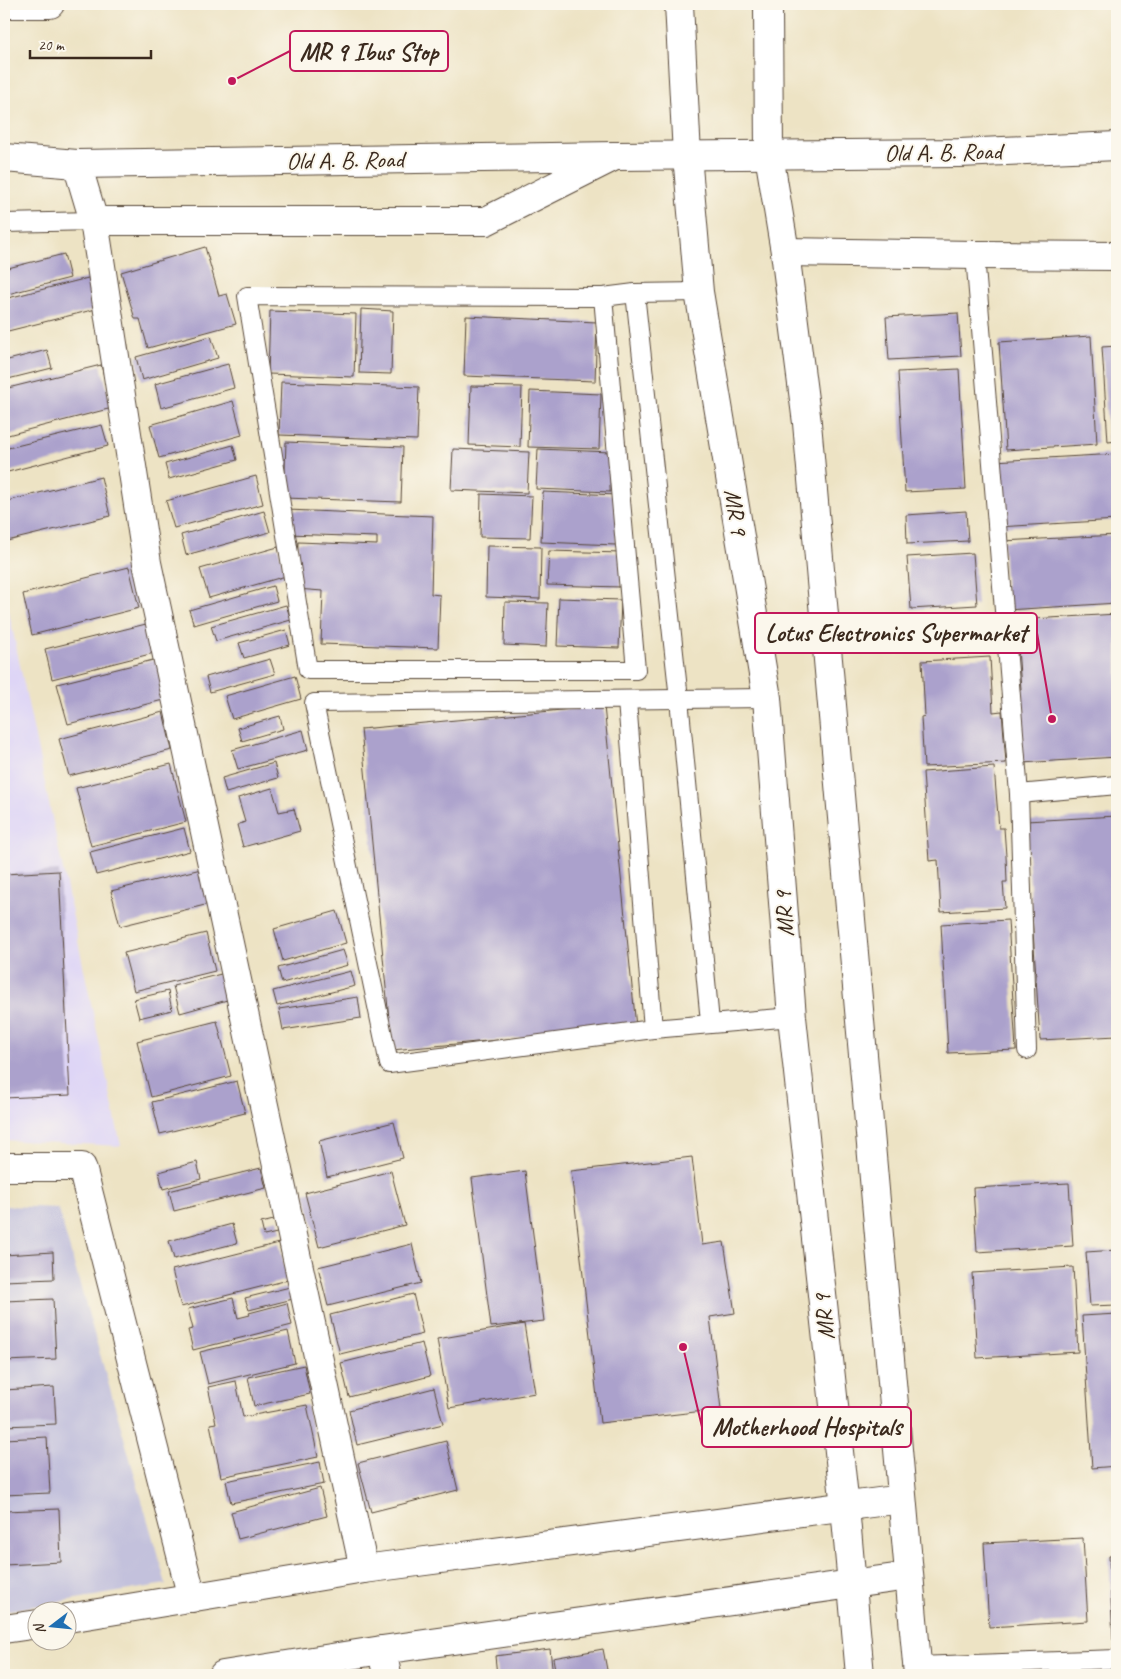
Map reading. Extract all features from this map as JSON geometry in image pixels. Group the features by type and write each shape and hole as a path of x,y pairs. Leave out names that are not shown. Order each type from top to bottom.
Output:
{"street":[{"path":"5,4 50,4"},
{"name":"MR 9","path":"678,4 687,155 700,292 767,698 792,1017 845,1508 860,1675"},
{"path":"768,4 769,155 785,252 808,433 918,1671"},
{"name":"Old A. B. Road","path":"4,158 77,164 959,153 1117,146"},
{"path":"94,221 486,221 615,156"},
{"path":"77,164 94,221 147,563 364,1569"},
{"path":"785,252 975,256 1117,256"},
{"path":"4,1167 82,1167 192,1598"},
{"path":"78,1616 364,1569 845,1508 902,1499"},
{"path":"223,1675 385,1663 852,1583 909,1576"},
{"path":"4,1629 28,1625"}],"lane":[{"path":"4,223 94,221"},
{"path":"975,256 1018,794 1026,1050"},
{"path":"603,297 636,670 308,670 247,296 603,297 635,293 700,292"},
{"path":"635,293 679,699 710,1022"},
{"path":"767,698 314,703 389,1064 710,1022 792,1017"},
{"path":"627,700 653,1029"},
{"path":"1018,794 1117,785"},
{"path":"918,1671 1117,1659"}],"shaded area":[{"path":"4,589 121,1146 4,1140"},
{"path":"4,1206 58,1208 166,1584 58,1602 28,1602 28,1607 4,1611"}],"building":[{"path":"205,247 219,296 227,294 236,324 148,348 140,319 135,319 121,272"},
{"path":"64,254 70,278 4,295 4,269"},
{"path":"92,277 100,308 4,332 4,299"},
{"path":"361,309 393,311 391,374 359,373"},
{"path":"270,311 356,314 354,377 268,374"},
{"path":"958,313 961,356 889,360 886,317"},
{"path":"466,316 597,322 595,381 464,376"},
{"path":"211,336 218,358 142,380 136,357"},
{"path":"1091,336 1097,444 1006,450 999,342"},
{"path":"1117,346 1117,441 1108,442 1102,347"},
{"path":"47,350 52,368 4,380 4,361"},
{"path":"228,364 234,388 161,408 155,384"},
{"path":"101,365 112,408 4,436 4,389"},
{"path":"959,369 966,489 905,492 898,372"},
{"path":"281,382 419,387 417,440 279,435"},
{"path":"471,386 522,387 520,447 469,445"},
{"path":"530,391 601,394 599,449 528,447"},
{"path":"233,401 242,435 159,458 150,425"},
{"path":"102,425 108,446 4,473 4,449"},
{"path":"286,442 403,447 401,502 284,498"},
{"path":"233,445 237,460 169,479 165,464"},
{"path":"453,449 529,452 527,493 451,490"},
{"path":"538,449 611,452 610,492 536,489"},
{"path":"1117,454 1117,520 998,527 994,461"},
{"path":"256,476 263,504 174,528 166,501"},
{"path":"101,477 110,516 7,541 4,529 4,502"},
{"path":"543,492 618,495 616,545 541,542"},
{"path":"481,494 532,496 530,538 480,537"},
{"path":"287,510 433,516 431,594 440,595 438,648 321,644 323,591 296,589 298,542 377,545 377,537 287,534"},
{"path":"264,511 270,532 186,555 181,535"},
{"path":"966,511 968,541 907,544 906,515"},
{"path":"1117,535 1117,603 1007,610 1003,541"},
{"path":"487,546 541,547 540,599 486,597"},
{"path":"278,547 286,576 209,598 200,569"},
{"path":"549,551 622,553 621,587 547,585"},
{"path":"973,553 977,605 911,609 907,557"},
{"path":"129,567 139,608 32,635 23,594"},
{"path":"273,586 277,601 194,625 189,610"},
{"path":"559,598 621,600 619,648 557,646"},
{"path":"505,602 548,603 546,647 504,645"},
{"path":"286,605 291,620 216,641 211,626"},
{"path":"1117,614 1117,757 1022,763 1018,689 1021,689 1016,620"},
{"path":"150,623 158,652 52,679 45,649"},
{"path":"286,630 290,645 244,658 239,643"},
{"path":"990,657 993,712 1002,711 1006,763 924,767 921,717 925,716 922,661"},
{"path":"161,658 171,698 68,724 57,684"},
{"path":"270,659 275,674 210,692 206,677"},
{"path":"295,676 301,699 232,719 225,696"},
{"path":"604,706 636,1027 392,1050 361,729"},
{"path":"163,712 172,750 69,776 59,739"},
{"path":"280,716 283,729 242,741 238,728"},
{"path":"303,730 308,750 238,769 232,750"},
{"path":"274,763 278,778 226,793 222,778"},
{"path":"171,764 186,822 91,846 76,788"},
{"path":"994,767 999,828 1004,828 1007,882 1003,882 1005,908 941,912 938,860 929,861 923,772"},
{"path":"272,788 279,812 294,809 300,831 243,847 237,825 245,822 238,798"},
{"path":"1117,816 1117,1036 1040,1040 1026,821"},
{"path":"184,828 190,851 96,875 90,852"},
{"path":"201,869 209,904 120,926 111,891"},
{"path":"59,871 70,1095 4,1098 4,874"},
{"path":"337,911 346,943 283,961 274,929"},
{"path":"1008,920 1016,1050 948,1053 941,924"},
{"path":"206,933 215,971 134,991 124,953"},
{"path":"343,950 348,965 282,983 278,968"},
{"path":"351,971 355,986 277,1006 273,991"},
{"path":"225,973 231,999 180,1013 173,986"},
{"path":"168,991 172,1010 139,1018 134,999"},
{"path":"358,997 361,1018 283,1030 279,1009"},
{"path":"217,1021 231,1076 151,1097 137,1041"},
{"path":"237,1081 245,1113 160,1134 152,1102"},
{"path":"394,1122 403,1158 327,1177 319,1141"},
{"path":"692,1157 702,1245 724,1242 735,1313 710,1317 721,1409 600,1423 571,1171"},
{"path":"197,1162 201,1179 163,1189 159,1172"},
{"path":"261,1168 266,1188 174,1211 169,1191"},
{"path":"391,1171 405,1225 319,1247 305,1193"},
{"path":"525,1171 544,1321 491,1327 472,1178"},
{"path":"1069,1183 1073,1246 977,1252 973,1188"},
{"path":"278,1219 281,1232 264,1236 261,1223"},
{"path":"232,1224 237,1243 174,1259 169,1241"},
{"path":"279,1243 288,1280 181,1307 172,1270"},
{"path":"412,1244 421,1283 328,1306 318,1267"},
{"path":"1117,1250 1117,1305 1090,1306 1086,1252"},
{"path":"53,1252 54,1279 4,1281 4,1255"},
{"path":"1073,1267 1078,1352 977,1358 972,1273"},
{"path":"290,1287 293,1299 249,1310 245,1298"},
{"path":"413,1294 423,1334 340,1354 330,1315"},
{"path":"233,1298 238,1318 250,1315 249,1313 287,1303 292,1325 193,1350 188,1330 193,1329 188,1309"},
{"path":"53,1299 56,1359 4,1361 4,1301"},
{"path":"1117,1314 1117,1466 1092,1468 1082,1316"},
{"path":"524,1324 535,1393 449,1408 437,1339"},
{"path":"288,1331 295,1363 208,1384 200,1352"},
{"path":"422,1343 430,1376 349,1397 341,1363"},
{"path":"304,1365 310,1394 254,1406 248,1377"},
{"path":"236,1381 243,1417 307,1405 318,1457 221,1477 210,1424 216,1423 208,1387"},
{"path":"54,1387 56,1424 4,1426 4,1390"},
{"path":"434,1388 443,1424 357,1445 349,1410"},
{"path":"47,1437 50,1493 4,1495 4,1439"},
{"path":"446,1441 458,1490 371,1512 358,1463"},
{"path":"320,1462 324,1484 231,1503 226,1481"},
{"path":"320,1488 327,1516 238,1539 231,1512"},
{"path":"59,1509 61,1562 4,1565 4,1511"},
{"path":"1083,1538 1088,1621 989,1627 984,1543"},
{"path":"1117,1555 1117,1640 1113,1640 1109,1556"},
{"path":"550,1649 553,1675 497,1675 495,1656"},
{"path":"603,1649 608,1675 556,1675 553,1658"}],"place":[{"name":"MR 9 Ibus Stop","path":"232,81"},
{"name":"Lotus Electronics Supermarket","path":"1052,719"},
{"name":"Motherhood Hospitals","path":"683,1347"}]}
